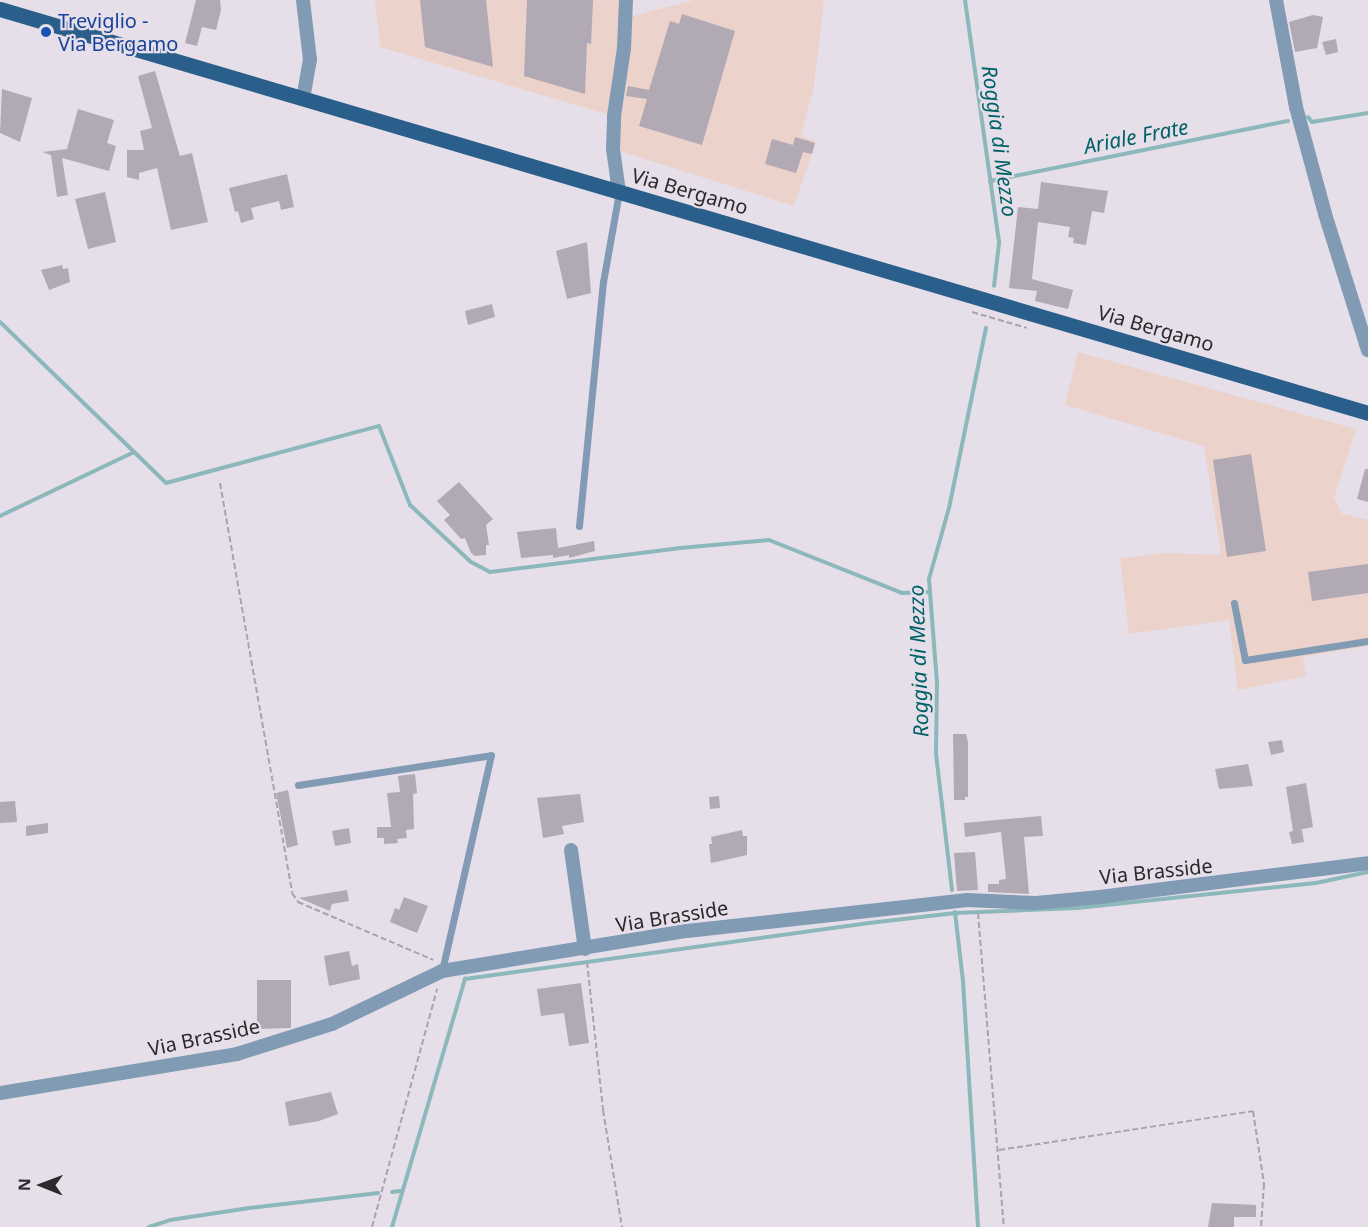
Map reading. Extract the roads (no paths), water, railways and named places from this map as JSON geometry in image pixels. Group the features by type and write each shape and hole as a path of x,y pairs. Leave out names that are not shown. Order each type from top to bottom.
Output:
{"main road":[{"name":"Via Bergamo","path":"0,9 1368,413"}],"street":[{"path":"303,0 310,60 303,99"},
{"path":"619,192 613,149 614,116 624,48 626,0"},
{"path":"1276,0 1296,107 1325,214 1368,350"},
{"path":"571,850 585,949"},
{"name":"Via Brasside","path":"0,1093 237,1054 332,1024 442,971 687,931 977,901 1035,903 1090,898 1368,863"}],"lane":[{"path":"579,526 603,282 619,192"},
{"path":"1234,603 1245,660 1368,641"},
{"path":"298,785 491,755 442,971"}],"waterway":[{"name":"Roggia di Mezzo","path":"965,0 999,243 994,286"},
{"name":"Ariale Frate","path":"1308,117 1312,122 1368,113"},
{"name":"Ariale Frate","path":"990,181 1288,121"},
{"path":"0,322 166,483 379,426 410,505 471,562 490,572 680,548 769,540 902,593 930,592"},
{"name":"Roggia di Mezzo","path":"952,890 936,753 937,683 929,579 949,508 986,328"},
{"path":"0,516 134,452"},
{"path":"392,1227 465,979 869,923 955,913 1077,908 1316,883 1368,872"},
{"name":"Roggia di Mezzo","path":"955,912 963,981 978,1227"},
{"path":"392,1192 400,1191"},
{"path":"149,1227 170,1220 249,1208 378,1193"}],"place":[{"name":"Treviglio - Via Bergamo","path":"46,32"}]}
